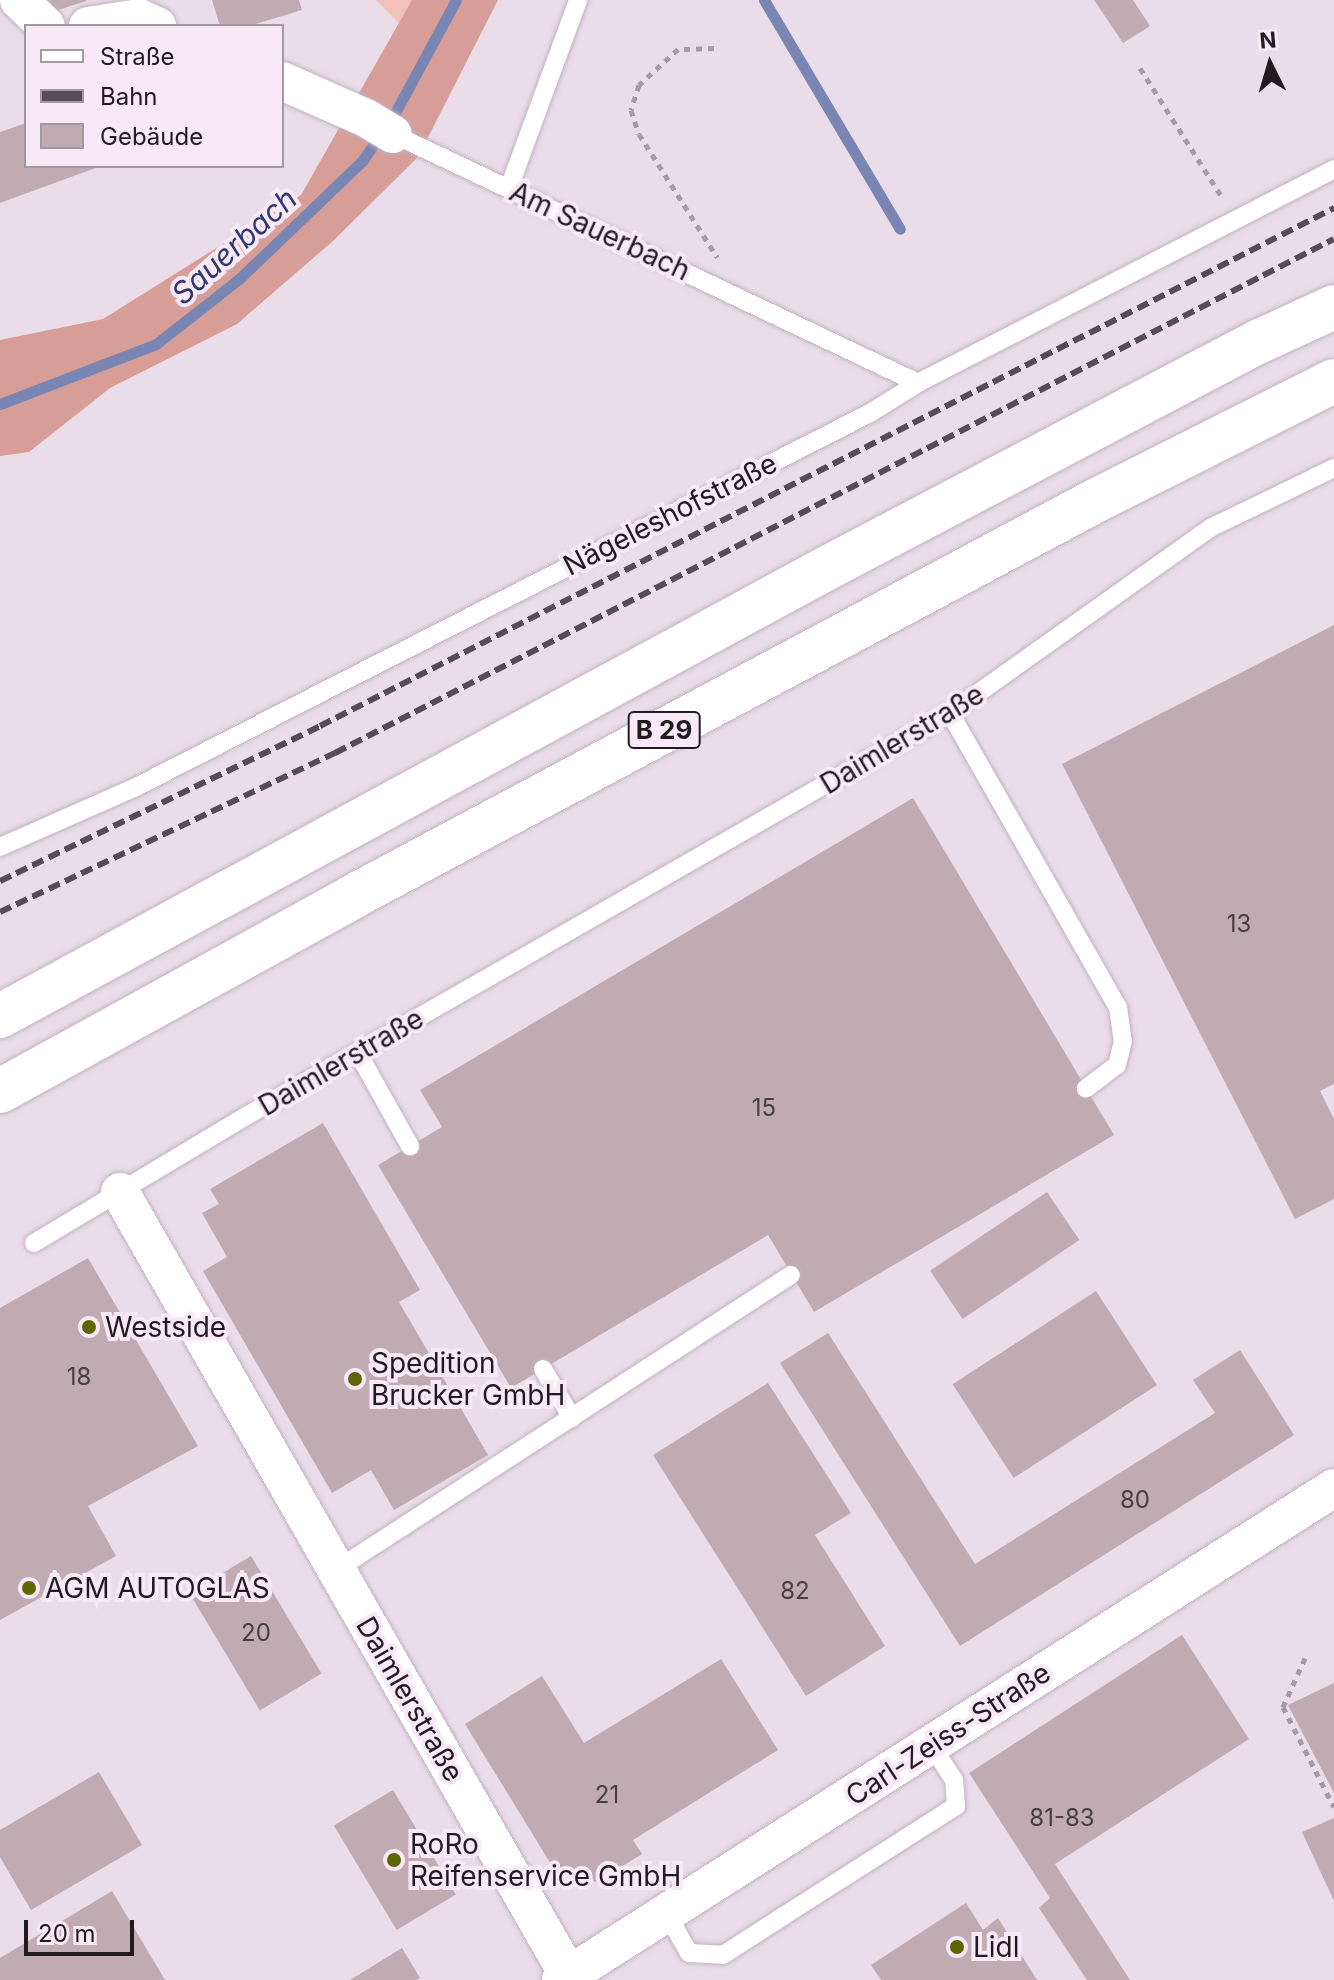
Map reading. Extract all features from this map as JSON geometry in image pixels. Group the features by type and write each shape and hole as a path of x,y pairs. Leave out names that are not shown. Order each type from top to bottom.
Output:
{"highway":[{"name":"B 29","path":"0,1016 829,567 1260,341 1334,307"},
{"name":"B 29","path":"0,1091 368,888 1025,538 1334,381"}],"street":[{"path":"19,0 44,24"},
{"path":"101,24 139,18 152,24"},
{"name":"Am Sauerbach","path":"284,82 379,126"},
{"name":"Daimlerstraße","path":"120,1192 565,1978"},
{"name":"Carl-Zeiss-Straße","path":"565,1978 1334,1488"}],"lane":[{"path":"509,188 578,0"},
{"name":"Am Sauerbach","path":"379,126 918,383"},
{"name":"Nägeleshofstraße","path":"0,847 136,787 870,413 918,383 1334,169"},
{"name":"Daimlerstraße","path":"120,1192 950,713 1210,528 1334,468"},
{"path":"950,713 1118,1007 1123,1041 1117,1065 1086,1088"},
{"path":"358,1053 410,1146"},
{"path":"34,1243 120,1192"},
{"path":"336,1570 791,1275"},
{"path":"543,1369 572,1418"},
{"path":"667,1914 689,1953 723,1955 917,1831 956,1806 954,1780 931,1745"}],"path":[{"path":"714,48 678,49 639,85 631,110 639,134 747,300"},
{"path":"1140,68 1238,221"},
{"path":"1305,1658 1283,1707 1334,1807"}],"shaded area":[{"path":"376,0 412,0 400,24"},
{"path":"412,0 498,0 418,157 333,241 237,324 110,388 29,452 0,456 0,340 103,319 301,195"}],"building":[{"path":"45,0 86,0 86,1 49,13"},
{"path":"212,0 299,0 302,10 256,24 219,24"},
{"path":"1094,0 1133,0 1150,26 1123,43"},
{"path":"24,124 24,168 96,168 0,203 0,132"},
{"path":"1334,625 1334,1084 1320,1091 1334,1119 1334,1199 1295,1219 1062,764"},
{"path":"913,798 1114,1135 814,1312 768,1235 511,1388 378,1165 442,1127 420,1090"},
{"name":"Spedition Brucker GmbH","path":"323,1123 420,1290 399,1302 488,1455 394,1510 371,1470 332,1493 203,1271 227,1257 202,1213 219,1204 210,1189"},
{"path":"1047,1192 1079,1240 963,1319 930,1271"},
{"path":"88,1258 198,1446 88,1506 116,1556 0,1620 0,1308"},
{"path":"1096,1291 1157,1385 1014,1478 953,1384"},
{"path":"828,1333 975,1564 1215,1413 1193,1380 1240,1350 1294,1435 960,1646 780,1363"},
{"path":"768,1383 851,1513 815,1535 885,1646 806,1696 653,1455"},
{"path":"251,1556 322,1673 260,1711 189,1593"},
{"path":"1182,1635 1249,1739 1055,1864 1130,1980 1087,1980 1039,1908 1050,1898 969,1773"},
{"path":"721,1659 778,1750 633,1840 642,1854 597,1882 557,1874 465,1724 542,1676 584,1743"},
{"path":"1334,1683 1334,1793 1288,1705"},
{"path":"99,1772 142,1845 31,1910 0,1857 0,1830"},
{"name":"RoRo Reifenservice GmbH","path":"393,1790 456,1895 397,1930 334,1826"},
{"path":"1334,1818 1334,1901 1302,1832"},
{"path":"112,1891 165,1980 0,1980 0,1958"},
{"name":"Lidl","path":"966,1903 983,1930 998,1918 1037,1980 881,1980 871,1965"},
{"path":"402,1948 420,1978 350,1980"}],"waterway":[{"name":"Sauerbach","path":"0,404 156,344 239,279 363,160 396,111 456,0"},
{"path":"764,0 900,229"}],"railway":[{"path":"0,881 320,726 1334,208"},
{"path":"0,912 335,753 1334,239"}],"place":[{"name":"Westside","path":"89,1327"},
{"name":"Spedition Brucker GmbH","path":"355,1379"},
{"name":"AGM AUTOGLAS","path":"29,1588"},
{"name":"RoRo Reifenservice GmbH","path":"394,1860"},
{"name":"Lidl","path":"957,1947"}]}
